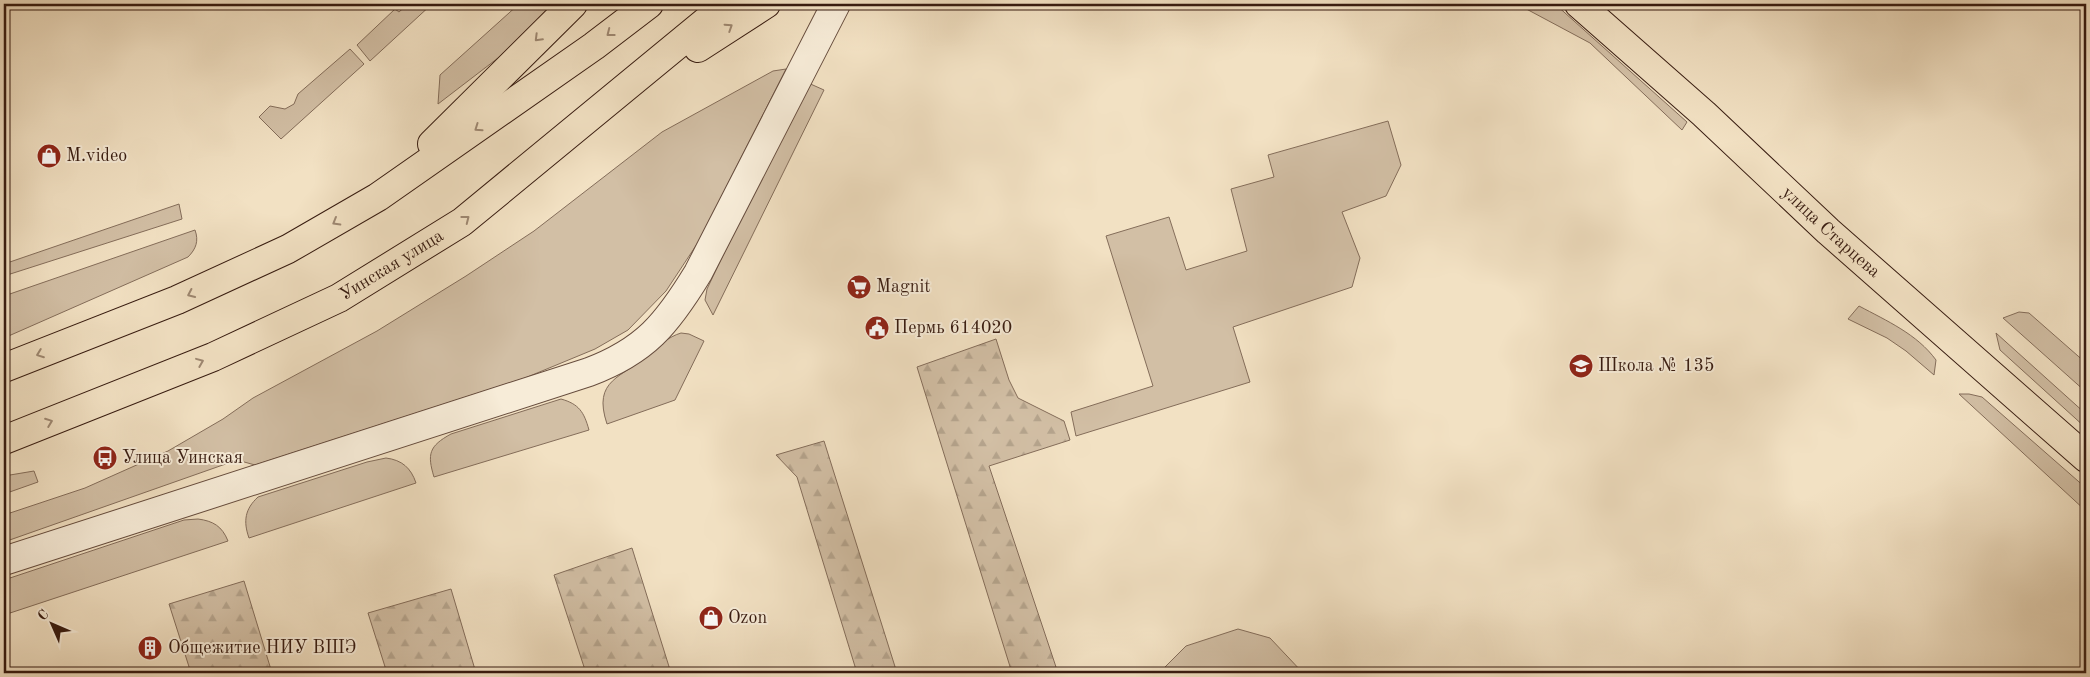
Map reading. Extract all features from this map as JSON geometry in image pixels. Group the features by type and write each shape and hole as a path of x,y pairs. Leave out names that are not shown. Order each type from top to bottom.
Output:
{"main road":[{"path":"378,197 573,4"},
{"path":"4,368 178,300 288,249 378,197 594,46 649,4"},
{"name":"Уинская улица","path":"4,440 213,357 339,298 462,222 727,4"},
{"path":"600,110 766,4"},
{"name":"улица Старцева","path":"1579,4 1697,108 1828,231 2086,458"}],"street":[{"path":"4,560 589,372 614,362 636,349 676,309 698,273 836,4"}],"green space":[{"path":"408,4 432,4 370,61 357,45 395,9 399,12"},
{"path":"519,4 554,4 498,58 438,104 440,75"},
{"path":"1517,4 1555,4 1687,122 1682,130 1590,43"},
{"path":"350,49 364,64 281,139 259,117 270,106 285,109 294,104 298,94"},
{"path":"786,69 699,241 666,291 628,330 595,349 525,378 255,465 237,460 4,542 4,515 85,488 168,451 223,419 253,398 377,331 466,276 534,231 662,132 773,71"},
{"path":"806,82 824,90 713,315 705,300 707,289"},
{"path":"1388,121 1401,165 1386,196 1342,212 1360,258 1352,287 1233,327 1250,382 1076,436 1071,412 1153,386 1106,236 1169,217 1186,270 1247,251 1231,189 1274,177 1268,155"},
{"path":"179,204 182,219 4,276 4,264"},
{"path":"195,230 196,245 188,257 4,338 4,296"},
{"path":"1859,306 1911,335 1920,343 1936,360 1934,375 1906,351 1887,338 1848,319"},
{"path":"2019,312 2029,313 2086,363 2086,392 2003,318"},
{"path":"681,333 689,334 704,341 675,400 607,424 603,409 603,397 612,381 664,342"},
{"path":"1996,333 2086,414 2086,428 2000,350"},
{"path":"996,339 1009,380 1018,398 1064,421 1070,440 989,466 1058,673 1012,673 917,367"},
{"path":"1959,394 1982,397 2086,488 2086,511"},
{"path":"561,399 572,403 580,410 589,430 434,477 431,462 432,451 444,438 451,434"},
{"path":"824,441 897,673 857,673 797,477 776,455"},
{"path":"386,458 397,461 409,469 416,483 249,538 246,516 250,506 258,497 367,462"},
{"path":"34,471 38,482 4,494 4,476"},
{"path":"198,519 216,525 228,541 4,615 4,580 184,520"},
{"path":"632,548 671,673 586,673 554,575"},
{"path":"244,581 272,673 191,673 169,604"},
{"path":"451,589 476,673 387,673 368,613"},
{"path":"1238,629 1270,638 1303,673 1159,673 1186,646"}],"place":[{"name":"M.video","path":"49,156"},
{"name":"Magnit","path":"859,287"},
{"name":"Пермь 614020","path":"877,328"},
{"name":"Школа № 135","path":"1581,366"},
{"name":"Улица Уинская","path":"105,458"},
{"name":"Ozon","path":"711,618"},
{"name":"Общежитие НИУ ВШЭ","path":"150,648"}]}
